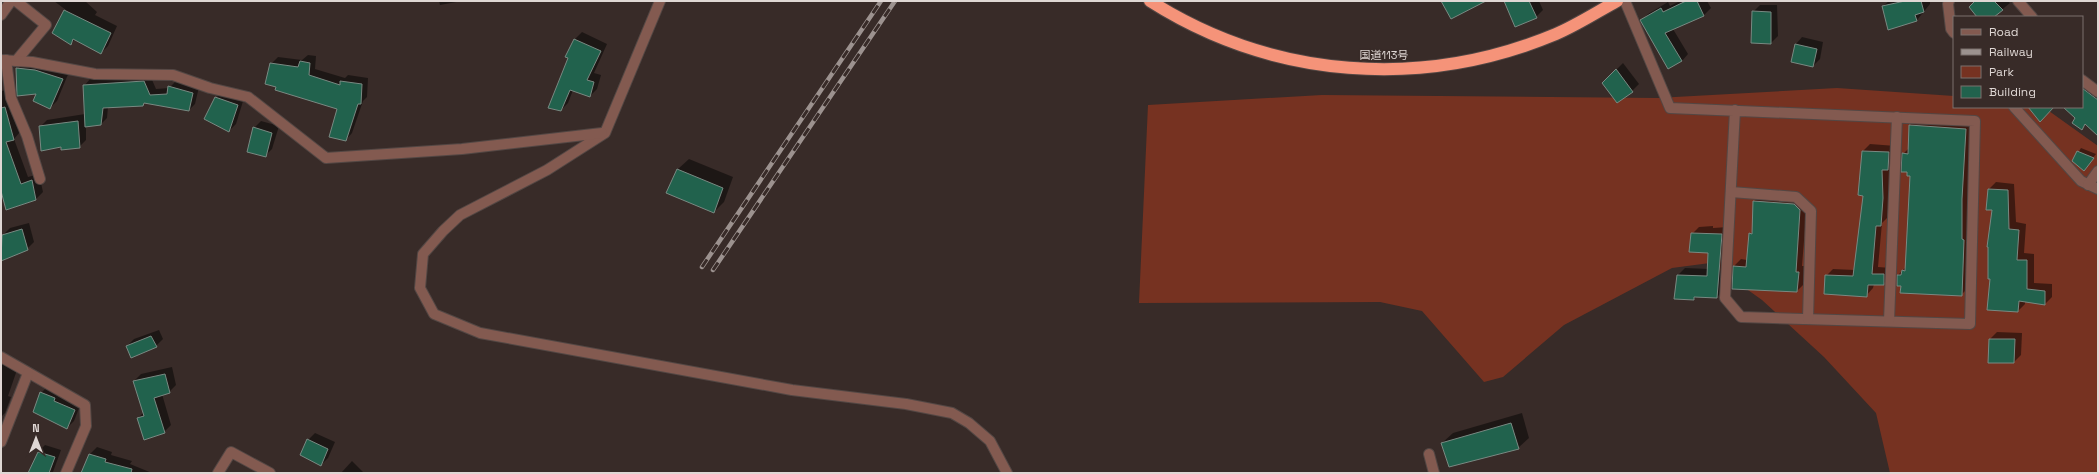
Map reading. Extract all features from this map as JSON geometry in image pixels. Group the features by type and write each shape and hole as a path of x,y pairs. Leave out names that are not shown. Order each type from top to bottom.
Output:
{"highway":[{"name":"国道113号","path":"1150,1 1202,30 1269,54 1333,66 1396,70 1445,65 1490,56 1557,33 1617,1"}],"street":[{"path":"1,15 11,1"},
{"path":"16,1 46,24 16,61"},
{"path":"660,1 604,132 547,170 460,215 443,231 423,254 420,288 434,314 480,333 792,390 906,404 952,412 969,423 990,441 1007,473"},
{"path":"1626,1 1670,108 1735,110 1975,121 1970,324 1741,317 1725,298 1735,110"},
{"path":"1949,1 1948,11 1951,29 1953,32"},
{"path":"2018,1 2031,16"},
{"path":"40,179 28,136 12,98 3,60 32,62 95,74 174,75 210,88 248,97 326,158 462,149 604,132"},
{"path":"2083,81 2098,92"},
{"path":"2015,108 2081,181 2098,190"},
{"path":"1890,321 1897,117"},
{"path":"2088,185 2098,171"},
{"path":"1731,192 1796,197 1811,212 1808,319"},
{"path":"1,357 85,406 86,426 66,473"},
{"path":"1,442 28,373"},
{"path":"218,473 231,452 270,473"},
{"path":"1429,454 1434,473"}],"green space":[{"path":"1837,88 1953,96 1953,108 2032,108 2049,111 2098,146 2098,473 1890,473 1876,413 1824,357 1762,300 1710,263 1672,268 1564,325 1503,377 1484,382 1422,311 1380,302 1139,303 1148,105 1322,95 1657,98"}],"building":[{"path":"1441,1 1486,1 1451,19"},
{"path":"1504,1 1529,1 1537,18 1515,27"},
{"path":"1686,1 1697,1 1704,16 1665,33 1682,61 1668,69 1640,20 1661,8 1663,12"},
{"path":"1905,1 1921,1 1924,12 1915,15 1917,21 1888,30 1882,6"},
{"path":"1975,1 1994,1 2003,10 1995,16 1976,16 1969,7"},
{"path":"64,10 111,33 101,54 73,39 71,45 52,33"},
{"path":"1752,11 1771,12 1771,44 1751,43"},
{"path":"574,39 601,51 587,80 594,82 590,97 570,90 561,111 548,108 568,58 565,57"},
{"path":"1795,44 1817,49 1813,67 1791,62"},
{"path":"300,61 310,63 309,75 340,85 340,81 362,84 361,104 358,104 346,141 329,137 337,109 275,90 276,87 265,84 270,63 298,67"},
{"path":"16,68 35,70 63,79 50,109 33,101 36,94 17,96"},
{"path":"1616,69 1633,92 1617,103 1602,83"},
{"path":"144,81 150,95 167,94 168,86 193,93 189,111 144,103 143,106 103,108 101,125 85,127 83,85"},
{"path":"2083,89 2098,100 2098,136 2085,124 2082,130 2072,123 2075,118 2064,108 2083,108"},
{"path":"215,97 238,105 229,132 204,119"},
{"path":"5,107 14,140 6,142 21,184 32,180 36,200 6,210 1,191 1,108"},
{"path":"2029,108 2053,108 2040,122"},
{"path":"78,121 80,148 61,150 61,147 41,151 39,126"},
{"path":"1909,125 1966,129 1962,199 1962,239 1964,240 1962,296 1900,293 1901,286 1897,286 1897,275 1901,275 1902,270 1905,271 1910,176 1907,176 1907,172 1901,172 1902,153 1908,154"},
{"path":"253,127 272,133 266,157 247,152"},
{"path":"1862,151 1889,152 1888,170 1882,170 1883,198 1881,226 1876,226 1872,274 1884,274 1884,285 1868,285 1867,297 1824,294 1825,275 1853,276 1863,196 1858,195"},
{"path":"2077,151 2094,158 2084,171 2072,161"},
{"path":"677,169 723,188 714,213 666,193"},
{"path":"1988,189 2008,190 2009,229 2019,230 2017,260 2027,260 2027,289 2045,291 2045,305 2019,301 2018,312 1987,310 1990,279 1988,279 1987,247 1992,210 1986,210"},
{"path":"1753,201 1794,204 1800,210 1796,272 1799,272 1797,292 1732,289 1733,266 1746,267 1749,233 1752,234"},
{"path":"22,229 28,250 1,261 2,235"},
{"path":"1691,233 1722,234 1717,298 1694,297 1694,300 1674,299 1677,275 1707,276 1708,253 1689,252"},
{"path":"151,336 157,347 131,358 126,346"},
{"path":"1989,339 2015,339 2014,363 1988,363"},
{"path":"165,374 170,393 154,398 165,433 144,440 137,418 144,416 133,381"},
{"path":"40,392 55,398 54,401 75,410 67,429 33,412"},
{"path":"1511,423 1519,449 1449,467 1441,443"},
{"path":"307,439 328,449 321,466 300,455"},
{"path":"38,452 55,457 49,473 28,473"},
{"path":"89,454 106,459 105,462 132,469 131,473 81,473"}],"railway":[{"path":"702,267 881,1"},
{"path":"713,270 895,1"}]}
